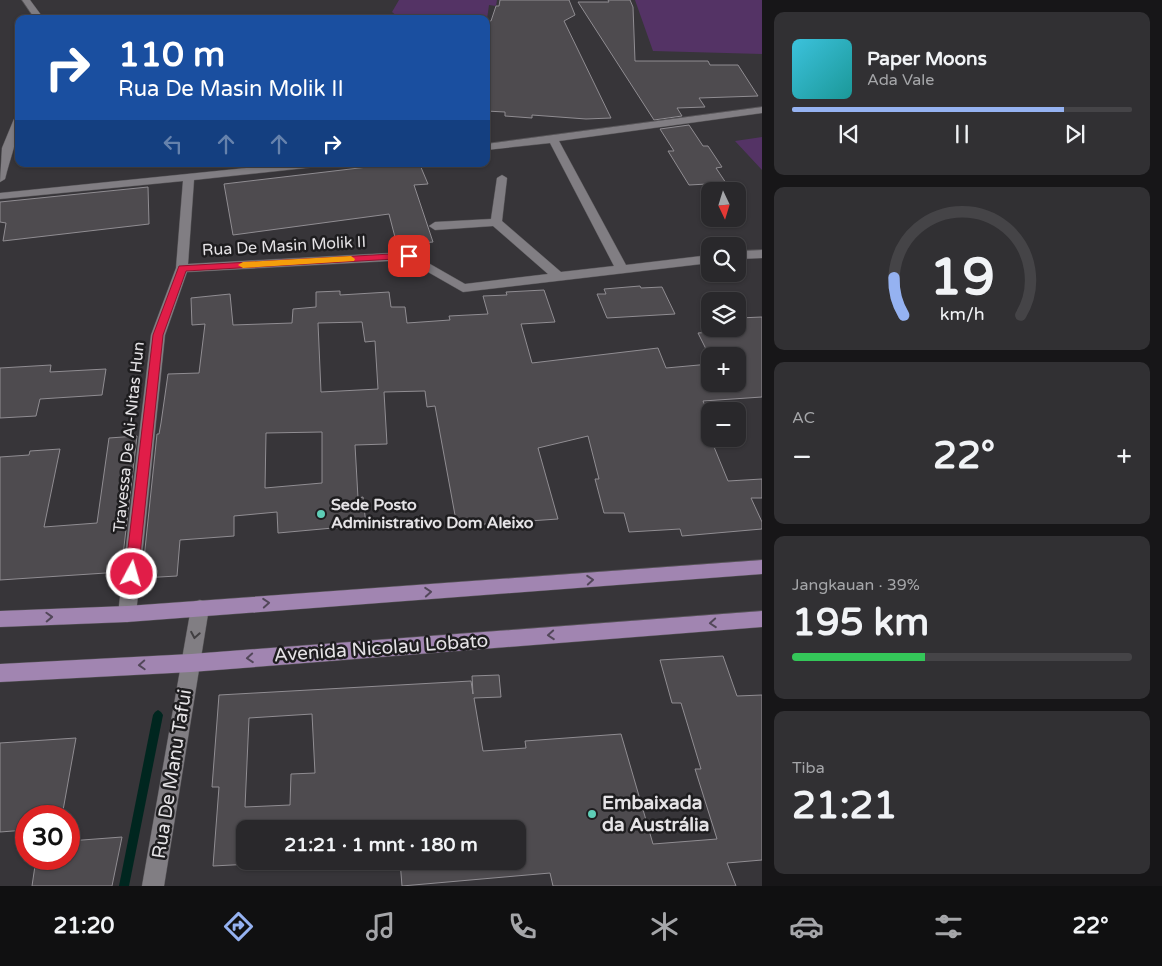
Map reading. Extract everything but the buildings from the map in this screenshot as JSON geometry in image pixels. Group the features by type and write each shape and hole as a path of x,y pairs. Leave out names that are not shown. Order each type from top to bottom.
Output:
{"main road":[{"path":"0,619 127,614 762,567"},
{"name":"Avenida Nicolau Lobato","path":"0,673 191,663 762,619"}],"street":[{"path":"26,0 37,15"},
{"path":"490,146 553,139 762,110"},
{"path":"0,179 7,148 15,129"},
{"path":"553,139 622,270"},
{"path":"0,196 189,176 248,167"},
{"name":"Rua De Masin Molik II","path":"189,176 182,268 409,256 463,288 701,260"},
{"path":"496,222 502,178"},
{"path":"435,226 496,222 559,277"},
{"path":"746,255 762,254"},
{"name":"Travessa De Ai-Nitas Hun","path":"127,614 158,335 182,268"},
{"name":"Rua De Manu Tafui","path":"154,886 200,608"}],"shaded area":[{"path":"399,0 497,0 496,6 489,5 488,15 396,15 392,12"},
{"path":"635,0 762,0 762,54 653,51"},
{"path":"762,137 762,170 735,141"}],"waterway":[{"path":"124,886 158,715"}],"slow traffic":[{"path":"243,265 351,259"}],"place":[{"name":"Sede Posto Administrativo Dom Aleixo","path":"321,514"},
{"name":"Embaixada da Austrália","path":"592,814"}],"route":[{"path":"132,574 158,335 182,268 409,256"}]}
